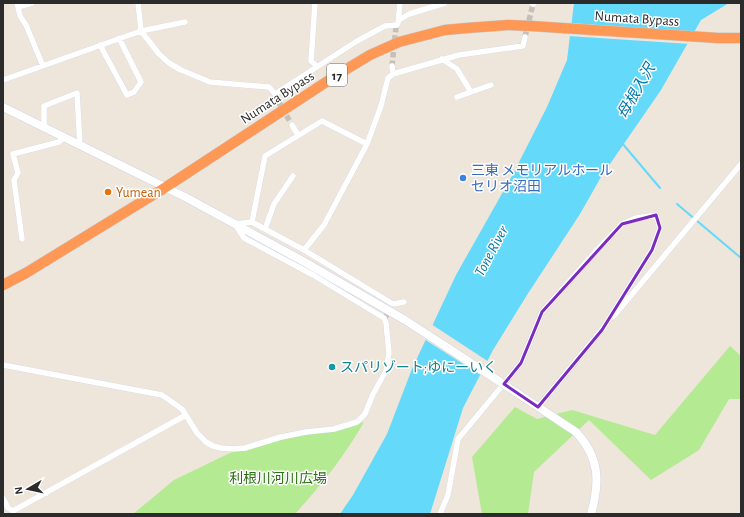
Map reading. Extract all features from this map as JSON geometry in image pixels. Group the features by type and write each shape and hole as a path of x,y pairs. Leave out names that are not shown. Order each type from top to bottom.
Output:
{"highway":[{"name":"Numata Bypass","path":"3,285 26,273 166,187 340,73 384,48 411,38 445,30 487,26 531,26 718,38 741,38"}],"street":[{"path":"32,3 18,5 20,16 26,25 43,66"},
{"path":"138,3 141,30 159,54 169,63 180,70 210,82 269,87 275,94 278,101"},
{"path":"315,3 312,61 317,66"},
{"path":"397,24 400,3"},
{"path":"275,94 357,41 385,26 397,24 409,14 445,3"},
{"path":"3,80 141,30 185,22"},
{"path":"304,250 324,225 367,144 381,106 388,78 392,74 459,55 523,46 525,37"},
{"path":"100,45 127,95 134,92 140,82 119,38"},
{"path":"442,59 457,69 471,92"},
{"path":"392,66 392,74"},
{"path":"457,97 491,85"},
{"path":"44,128 44,106 77,94 80,146"},
{"path":"3,107 63,138 117,162 166,187 301,260 404,320 576,432 590,450 597,476 597,491 591,514"},
{"path":"252,222 265,156 322,121 367,144"},
{"path":"292,125 298,135"},
{"path":"22,239 14,180 18,173 13,154 59,142 63,138"},
{"path":"538,407 741,164"},
{"path":"265,229 274,204 293,176"},
{"path":"440,514 448,495 458,439 521,363 542,312 622,224 636,218 656,215 660,228 652,250 602,330"},
{"path":"235,224 252,222 304,250 392,305 404,302"},
{"path":"3,365 162,395 182,409 197,433 206,442 213,446 233,449 245,448 294,435 334,429 358,422 365,414 373,394 386,371 389,353 386,323 384,318 313,275 244,238 235,224"},
{"path":"3,498 8,508 13,511 186,415"}],"highlighted area":[{"path":"656,215 660,228 652,250 602,330 538,407 504,384 521,363 542,312 622,224"}],"green space":[{"path":"730,346 741,356 741,399 729,399 699,450 651,480 589,420 534,472 528,514 482,514 472,457 515,407 537,419 572,410 655,435"},
{"name":"利根川河川広場","path":"364,422 349,447 332,470 295,514 133,514 174,480 232,452 300,435 333,431"}],"water":[{"name":"Tone River","path":"574,3 729,3 701,20 661,90 601,177 580,214 493,350 463,408 430,514 340,514 353,495 387,434 412,369 456,275 512,176 547,107 567,60"}],"pier":[{"path":"570,23 697,32 690,44 568,36"},
{"path":"431,324 489,362 482,376 424,339"}],"waterway":[{"name":"母根入沢","path":"622,143 660,188"},
{"name":"母根入沢","path":"677,204 741,258"}],"tunnel":[{"path":"525,37 533,4"},
{"path":"392,66 396,27"},
{"path":"278,101 292,125"},
{"path":"385,318 391,307"}],"place":[{"name":"三東 メモリアルホール セリオ沼田","path":"463,178"},
{"name":"Yumean","path":"108,192"},
{"name":"スパリゾート;ゆにーいく","path":"332,367"}]}
